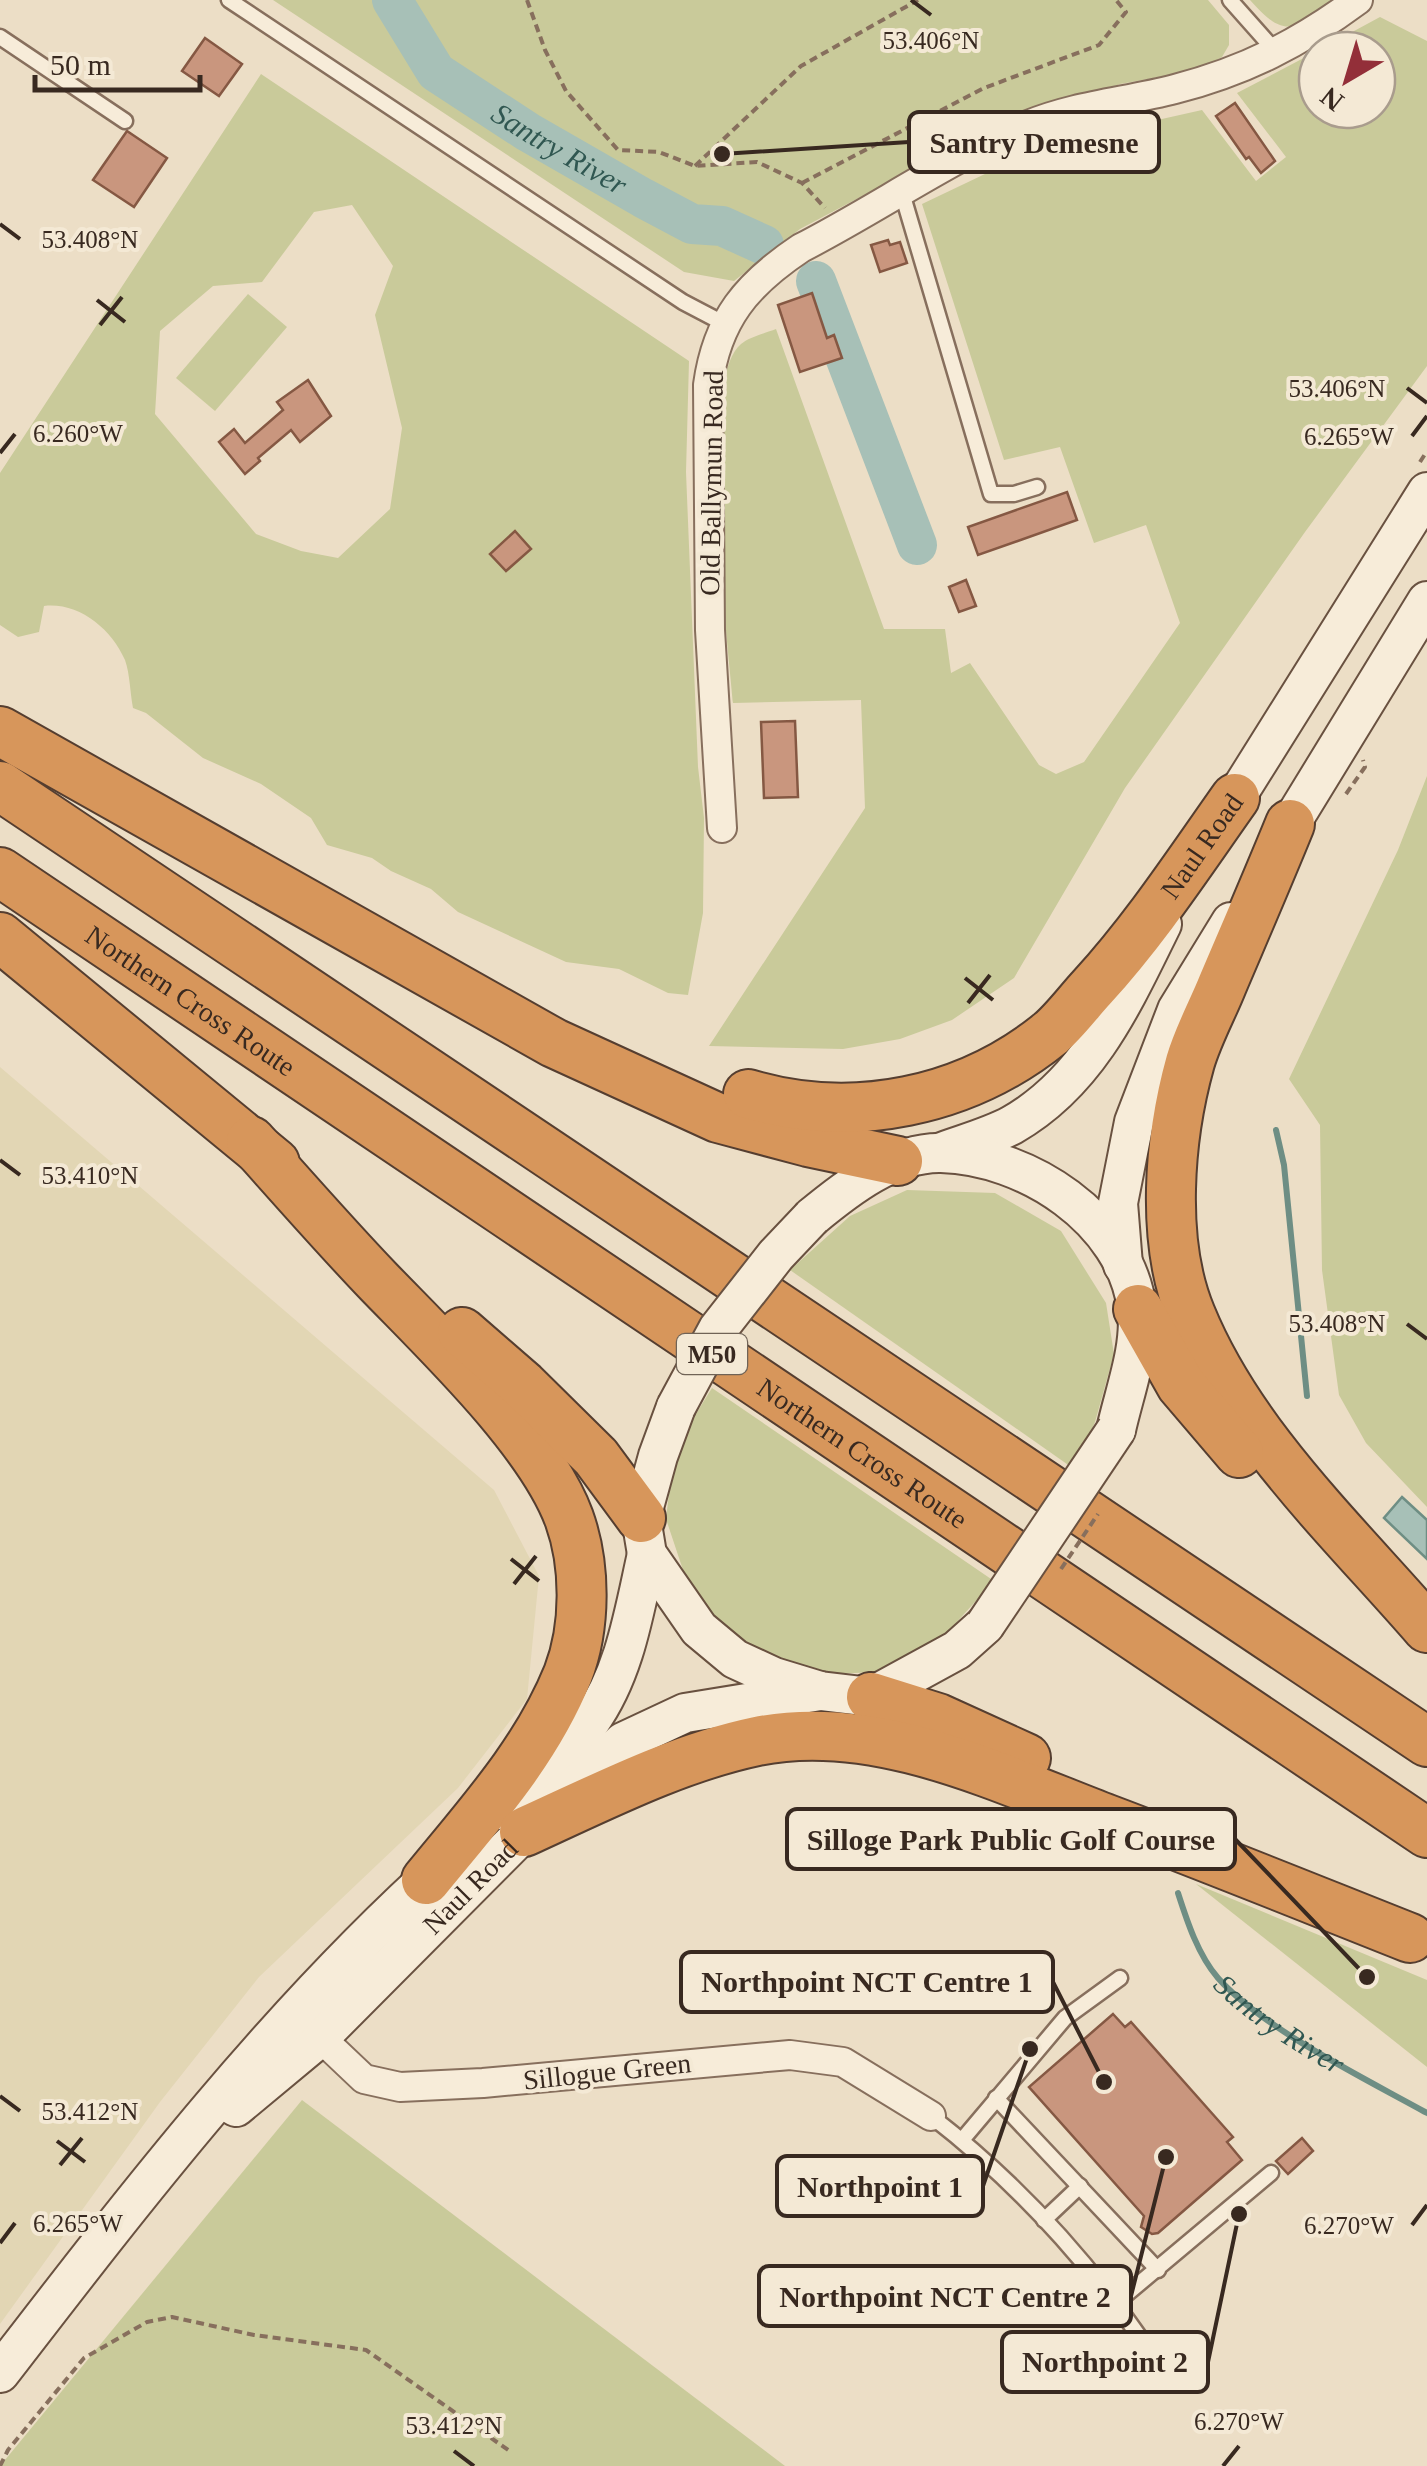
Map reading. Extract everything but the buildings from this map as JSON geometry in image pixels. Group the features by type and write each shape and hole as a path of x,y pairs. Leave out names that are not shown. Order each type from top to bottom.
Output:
{"highway":[{"path":"0,731 554,1044 718,1118 808,1142 919,1157"},
{"name":"M50","path":"0,786 1427,1742"},
{"path":"419,968 622,1056 773,1101 815,1109 892,1106 981,1079 1052,1032 1135,941 1235,798"},
{"path":"1290,824 1191,1058 1174,1130 1170,1200 1175,1249 1189,1312 1227,1390 1294,1476 1427,1628"},
{"name":"Northern Cross Route","path":"0,872 1427,1833"},
{"path":"0,936 251,1141 565,1424 596,1457 644,1536"},
{"path":"251,1141 504,1418 542,1469 568,1516 578,1556 582,1609 569,1671 542,1728 518,1766 426,1880"},
{"path":"1130,1287 1182,1385 1245,1460 1427,1636"},
{"path":"871,1697 938,1718 1188,1831 1418,1942"},
{"path":"524,1832 692,1759 759,1741 823,1737 882,1743 986,1774 1418,1942"}],"main road":[{"name":"Naul Road","path":"307,2025 426,1880 588,1725 603,1701 624,1652 658,1456 676,1407 718,1329 776,1254 844,1191 919,1157 1011,1126 1069,1082 1114,1019 1166,916 1422,479"},
{"path":"644,1536 699,1628 736,1659 774,1678 820,1691 871,1697 957,1650 985,1625 1116,1430 1134,1350 1118,1203 1134,1122 1177,1010 1427,601"},
{"path":"919,1157 1002,1164 1043,1182 1105,1234 1130,1287"},
{"name":"Naul Road","path":"0,2373 164,2167 307,2025 623,1742 685,1713 820,1691"}],"street":[{"name":"Old Ballymun Road","path":"722,828 710,630 707,444 712,353 725,324 752,288 801,248 1024,126 1056,114 1171,91 1218,77 1278,54 1358,0"},
{"name":"Sillogue Green","path":"307,2025 364,2079 400,2086 484,2083 790,2055 843,2062 931,2116"}],"lane":[{"path":"229,0 683,302 725,324"},
{"path":"1230,0 1278,54"},
{"path":"0,37 125,121"},
{"path":"902,193 991,494 1014,494 1037,487"},
{"path":"962,2140 1065,2018 1120,1978"},
{"path":"996,2098 1158,2270"},
{"path":"931,2116 962,2140 1044,2220 1141,2339"},
{"path":"1116,2304 1271,2173"},
{"path":"1044,2220 1080,2186"}],"path":[{"path":"527,0 566,92 618,150 659,152 695,166 757,162 802,183 840,228"},
{"path":"695,166 800,66 918,0"},
{"path":"802,183 984,88 1099,44 1126,12 1116,0"},
{"path":"1422,479 1427,452"},
{"path":"1334,798 1350,792 1364,767 1361,752"},
{"path":"0,2466 8,2450 84,2358 147,2322 172,2317 254,2335 366,2350 510,2452"}],"shaded area":[{"path":"0,1067 494,1490 539,1576 527,1699 458,1788 259,1977 160,2102 0,2324"}],"green space":[{"path":"273,0 1208,0 1229,25 1229,45 1222,57 1198,70 1120,84 968,140 800,229 734,281 684,272"},
{"path":"1250,0 1333,0 1300,24 1282,26"},
{"path":"1380,17 1427,41 1427,366 1125,788 1014,978 952,1020 900,1039 843,1049 709,1046 865,808 861,700 733,703 721,573 717,458 720,407 728,368 741,344 776,329 884,629 945,629 951,673 970,663 1039,765 1056,774 1084,762 1180,623 1146,525 1094,543 1060,447 1004,460 922,204 1046,145 1202,110 1256,181 1286,157 1237,93 1297,62 1297,130 1397,130 1397,30 1356,30"},
{"path":"261,74 689,361 686,472 698,767 704,818 703,913 688,995 668,993 619,969 566,962 458,912 431,889 372,858 327,845 311,818 261,784 203,758 146,713 133,708 127,665 119,648 102,628 81,613 44,606 39,632 18,637 0,625 0,473","holes":["352,205 393,266 375,315 402,428 390,509 338,558 301,551 256,534 155,414 160,331 213,286 262,282 314,212"]},
{"path":"248,294 287,327 215,411 176,378"},
{"path":"1427,776 1427,1507 1366,1443 1339,1395 1322,1270 1320,1125 1289,1079 1398,850"},
{"path":"907,1190 995,1193 1061,1231 1106,1303 1114,1354 1095,1422 1074,1469 790,1270 850,1216"},
{"path":"712,1388 994,1581 945,1635 878,1672 806,1675 729,1636 688,1585 666,1519 674,1449"},
{"path":"1196,1884 1427,1980 1427,2067"},
{"path":"302,2100 785,2466 0,2466"}],"water":[{"path":"1402,1497 1427,1520 1427,1559 1384,1518"}],"waterway":[{"name":"Santry River","path":"392,0 436,72 528,132 692,224 722,226 764,245"},
{"name":"Santry River","path":"816,281 917,545"},
{"name":"Santry River","path":"1276,1130 1284,1165 1307,1396"},
{"name":"Santry River","path":"1178,1893 1205,1959 1237,1997 1316,2052 1427,2113"}],"place":[{"name":"Santry Demesne","path":"722,154"},
{"name":"Silloge Park Public Golf Course","path":"1367,1977"},
{"name":"Northpoint 1","path":"1030,2049"},
{"name":"Northpoint NCT Centre 1","path":"1104,2082"},
{"name":"Northpoint NCT Centre 2","path":"1166,2157"},
{"name":"Northpoint 2","path":"1239,2214"}]}
